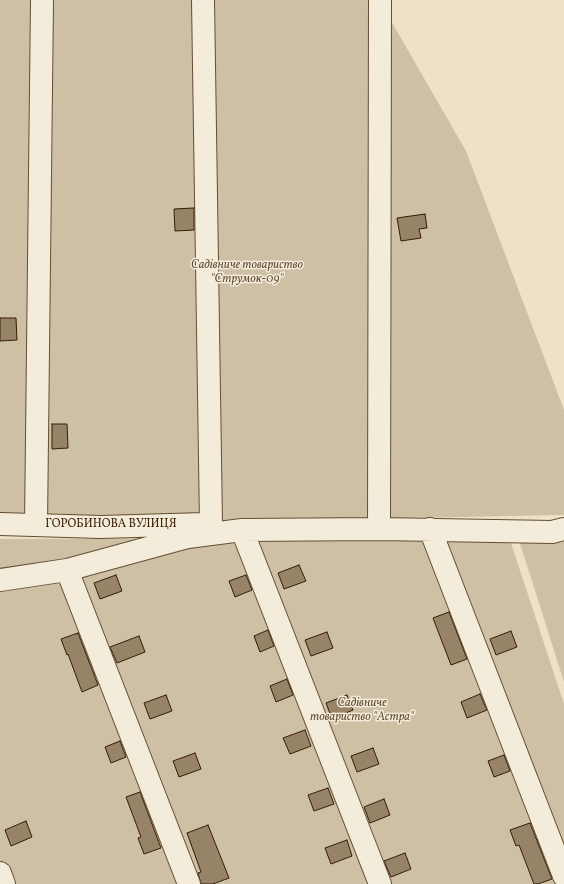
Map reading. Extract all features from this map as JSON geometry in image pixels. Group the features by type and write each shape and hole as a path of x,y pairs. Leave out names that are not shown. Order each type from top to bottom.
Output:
{"street":[{"path":"36,525 42,0"},
{"path":"204,0 215,528"},
{"path":"379,529 380,0"},
{"name":"ГОРОБИНОВА ВУЛИЦЯ","path":"0,524 215,528"},
{"path":"0,580 67,570 188,537 215,528 242,530 430,529 552,532 564,529"},
{"path":"430,529 564,876"},
{"path":"242,530 380,884"},
{"path":"67,570 189,884"},
{"path":"0,873 4,884"}],"green space":[{"name":"Садівниче товариство \"Струмок-09\"","path":"0,0 379,0 466,151 564,410 564,515 247,521 0,530"},
{"path":"564,534 564,682 518,537"},
{"name":"Садівниче товариство \"Астра\"","path":"509,537 564,704 564,884 0,884 0,539"}],"building":[{"path":"194,208 194,230 175,231 174,209"},
{"path":"425,214 427,228 419,229 421,238 401,241 397,218"},
{"path":"0,318 16,318 17,340 0,341"},
{"path":"52,424 67,424 68,448 52,449"},
{"path":"299,565 306,581 284,589 278,573"},
{"path":"116,575 122,591 100,599 94,583"},
{"path":"246,575 252,590 235,597 229,581"},
{"path":"449,612 467,659 451,665 433,618"},
{"path":"268,630 274,646 260,652 254,636"},
{"path":"511,631 517,647 496,655 490,639"},
{"path":"327,632 333,648 311,656 305,640"},
{"path":"78,633 98,685 82,692 61,639"},
{"path":"139,636 145,652 117,663 110,647"},
{"path":"287,679 293,695 276,702 270,686"},
{"path":"480,694 487,710 467,718 461,702"},
{"path":"166,695 172,711 150,719 144,703"},
{"path":"347,695 353,710 332,719 326,703"},
{"path":"305,730 311,746 290,754 283,738"},
{"path":"120,741 126,757 111,763 105,747"},
{"path":"373,748 379,764 357,772 351,756"},
{"path":"195,753 201,769 179,777 173,761"},
{"path":"504,755 510,771 494,777 488,761"},
{"path":"328,788 334,804 314,811 308,795"},
{"path":"140,792 161,848 144,854 138,838 141,837 126,797"},
{"path":"384,799 390,815 370,823 364,807"},
{"path":"26,821 32,837 11,846 5,830"},
{"path":"530,823 552,879 538,884 534,884 519,845 516,846 510,830"},
{"path":"208,825 229,878 213,884 201,884 198,873 201,872 187,833"},
{"path":"347,840 352,856 331,864 325,848"},
{"path":"405,853 411,869 391,877 384,861"}]}
